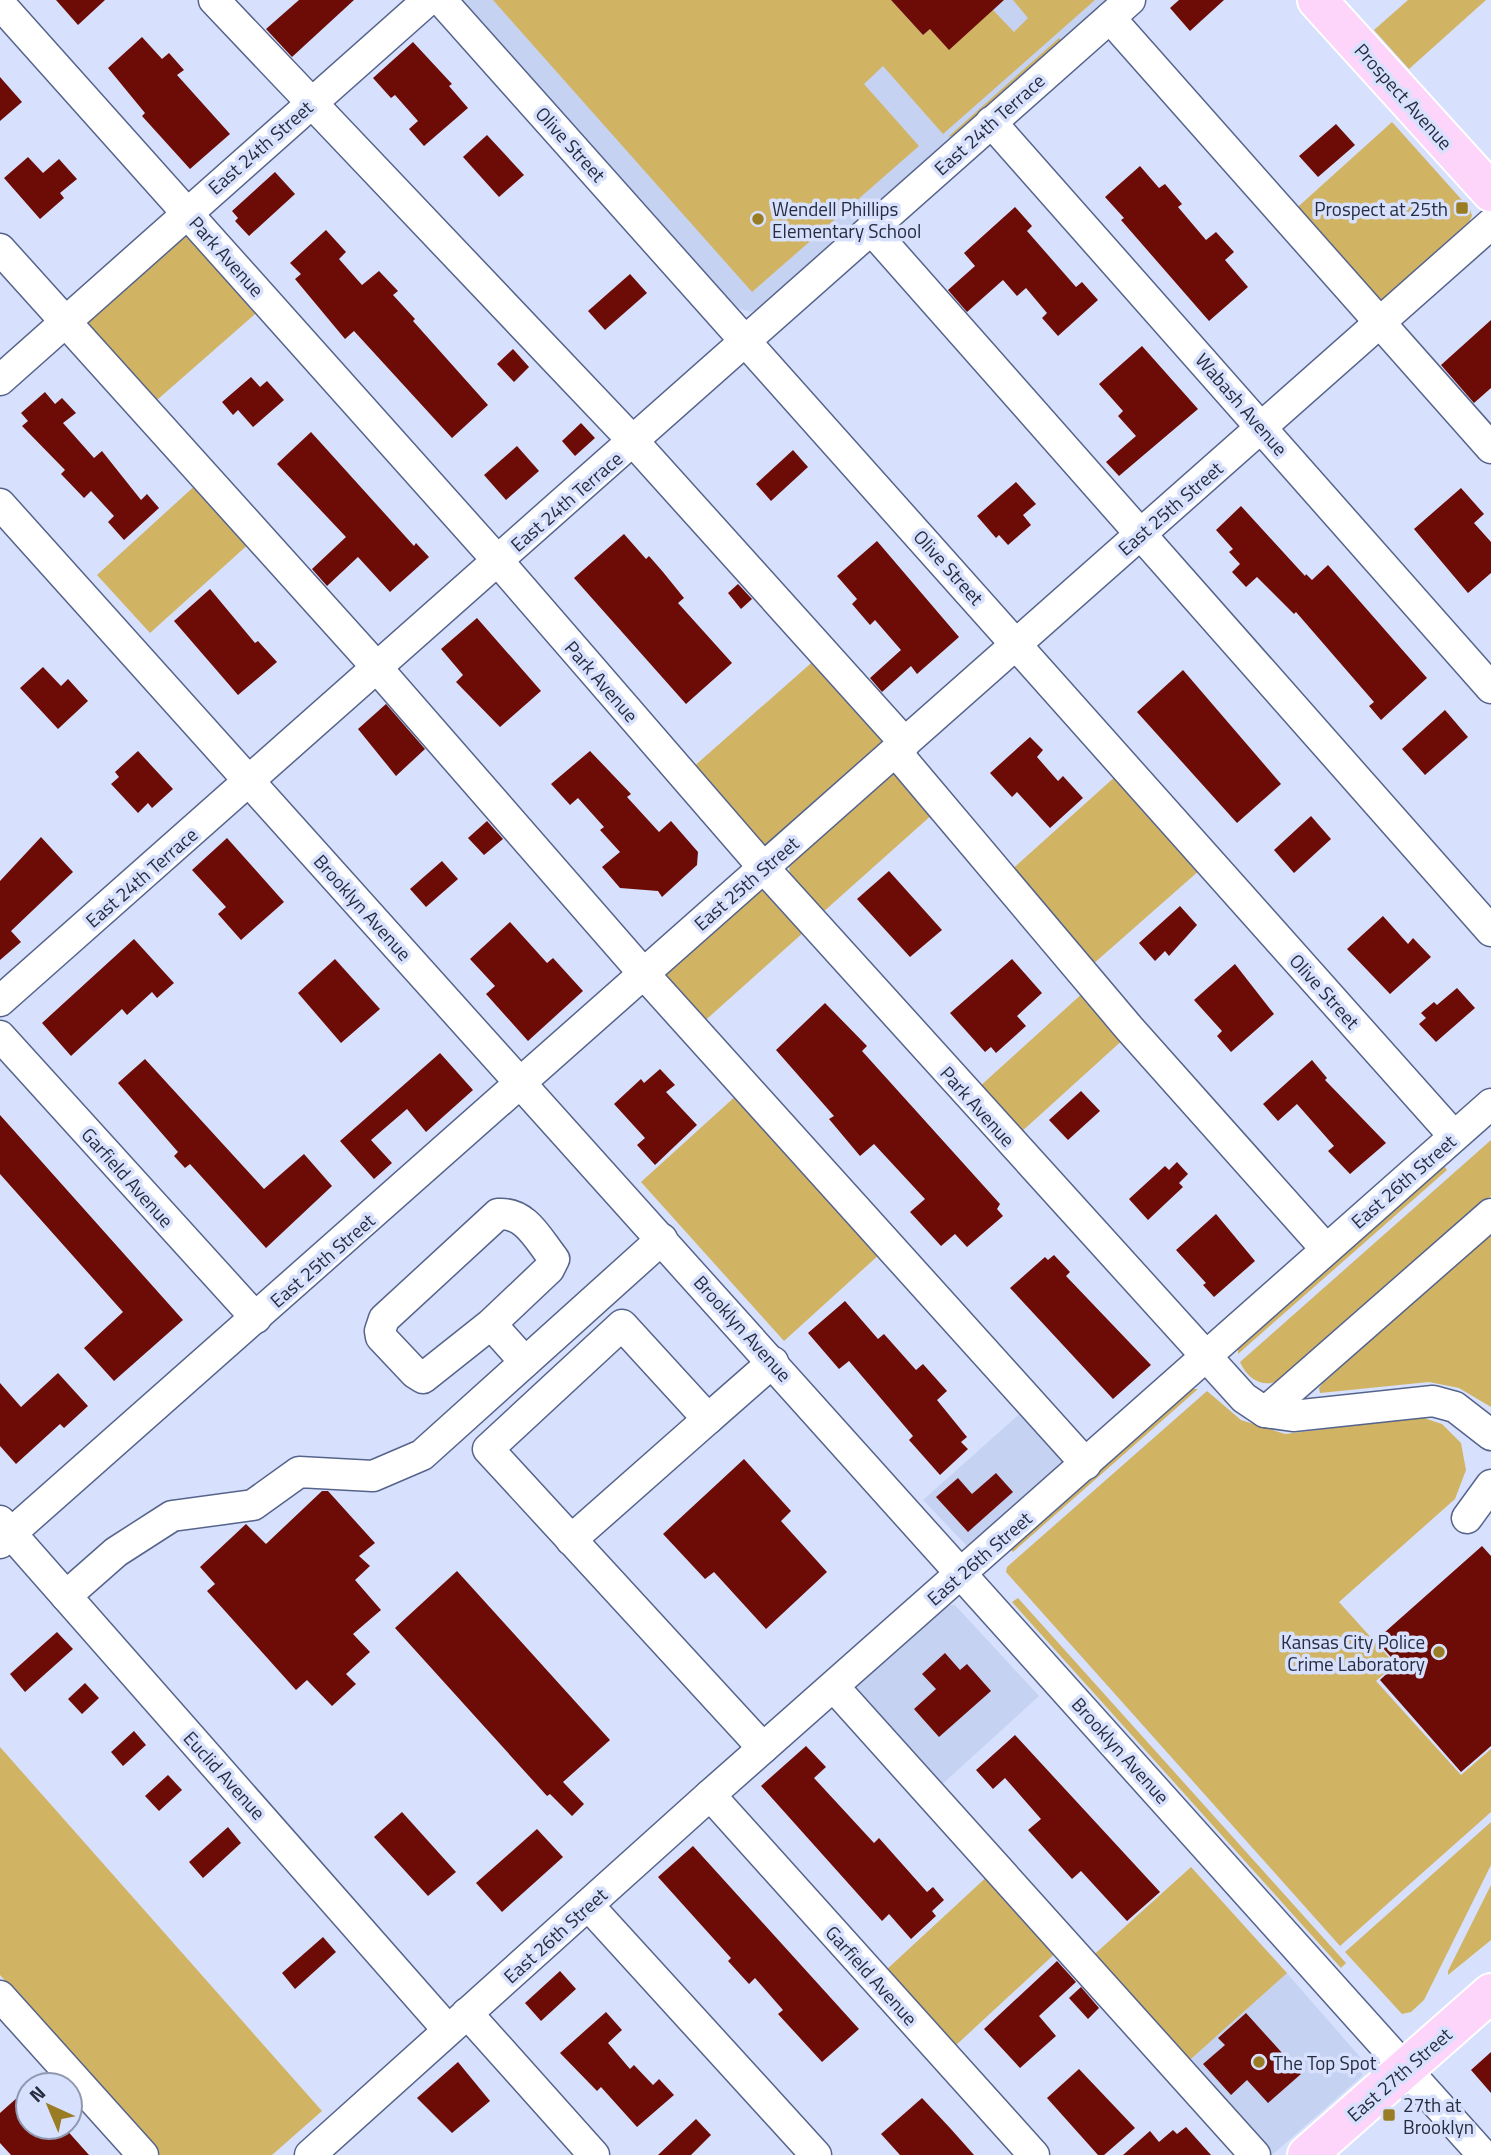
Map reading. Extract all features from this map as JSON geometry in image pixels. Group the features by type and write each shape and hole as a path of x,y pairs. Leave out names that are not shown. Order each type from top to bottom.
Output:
{"main road":[{"name":"Prospect Avenue","path":"1317,0 1491,192"},
{"name":"East 27th Street","path":"1307,2155 1491,1993"}],"street":[{"path":"214,0 309,104 633,441 900,748 1129,1028 1326,1249"},
{"name":"East 24th Street","path":"0,380 187,211 428,0"},
{"name":"Olive Street","path":"441,0 1454,1136"},
{"name":"Park Avenue","path":"0,4 498,561 763,867 1205,1358 1244,1398 1265,1412"},
{"path":"1120,9 1380,323 1491,448"},
{"name":"East 24th Terrace","path":"0,1000 250,782 1120,9"},
{"name":"Wabash Avenue","path":"991,122 1491,688"},
{"name":"East 25th Street","path":"4,1532 256,1318 1491,224"},
{"path":"871,229 1491,931"},
{"path":"0,249 377,668 644,974 1086,1464"},
{"name":"Brooklyn Avenue","path":"0,503 1483,2155"},
{"name":"Garfield Avenue","path":"0,1036 256,1318"},
{"name":"East 26th Street","path":"310,2155 710,1795 1491,1104"},
{"path":"512,1213 521,1217 554,1259 549,1269 491,1324 423,1377 407,1364 380,1331 384,1319 498,1214 512,1213"},
{"path":"1265,1412 1491,1214"},
{"path":"66,1596 116,1552 172,1516 253,1505 299,1472 373,1476 422,1455 662,1239"},
{"path":"491,1324 525,1362"},
{"path":"708,1419 622,1325 488,1449 763,1748"},
{"path":"571,1540 773,1362"},
{"path":"1265,1412 1293,1416 1433,1401 1455,1407 1491,1435"},
{"path":"1467,1518 1491,1485"},
{"name":"Euclid Avenue","path":"4,1532 458,2022 594,2155"},
{"path":"834,1687 1255,2155"},
{"name":"Garfield Avenue","path":"710,1795 1034,2155"},
{"path":"588,1905 816,2155"},
{"path":"0,1996 143,2155"},
{"path":"1483,2155 1491,2147"}],"shaded area":[{"name":"Wendell Phillips Elementary School","path":"460,0 1108,0 759,309 751,312 734,307"},
{"name":"Wendell Phillips Elementary School","path":"493,0 891,0 923,35 930,29 993,10 1014,32 1028,18 1013,0 1095,0 943,134 883,66 864,84 919,146 752,292"},
{"path":"1408,0 1486,0 1409,69 1374,30"},
{"path":"1059,38 1062,41 956,135 948,137"},
{"path":"1392,122 1470,209 1472,216 1469,222 1374,307 1290,214"},
{"path":"189,223 263,307 149,407 74,324"},
{"path":"199,482 252,541 150,633 97,575"},
{"path":"818,657 890,739 768,845 759,844 691,769"},
{"path":"896,769 934,813 822,913 790,877 789,865"},
{"path":"1117,775 1201,869 1092,965 1009,872"},
{"path":"762,891 770,894 804,932 699,1026 658,980 755,893"},
{"path":"1085,991 1126,1037 1019,1134 978,1088"},
{"path":"738,1094 881,1253 784,1341 641,1182"},
{"path":"1491,1140 1491,1196 1286,1377 1265,1383 1248,1375 1240,1362"},
{"path":"1443,1165 1447,1170 1238,1354 1238,1347"},
{"path":"1491,1234 1491,1407 1459,1388 1429,1382 1320,1393 1319,1388 1323,1383"},
{"path":"1191,1389 1198,1389 1013,1552 1008,1547"},
{"path":"1207,1391 1241,1420 1285,1434 1421,1417 1442,1424 1461,1443 1466,1470 1455,1499 1339,1602 1395,1664 1376,1681 1461,1775 1491,1749 1491,1812 1340,1946 1006,1572 1007,1567"},
{"path":"1025,1409 1069,1458 967,1546 923,1500"},
{"path":"1018,1598 1346,1963 1341,1968 1012,1602"},
{"path":"942,1605 955,1605 1039,1696 938,1788 848,1690"},
{"path":"0,1747 322,2111 272,2155 160,2155 0,1975"},
{"path":"1491,1822 1491,1865 1424,2000 1411,2012 1402,2014 1345,1952"},
{"path":"1191,1867 1287,1973 1183,2066 1087,1961"},
{"path":"992,1872 1061,1948 954,2047 885,1971"},
{"path":"1491,1885 1491,1940 1448,1975 1448,1971"},
{"path":"1285,1971 1361,2058 1364,2067 1362,2076 1272,2155 1266,2155 1183,2066"}],"building":[{"path":"56,0 105,0 78,25"},
{"path":"299,0 354,0 292,57 266,29"},
{"path":"891,0 1004,0 949,50 930,29 923,35"},
{"path":"1179,0 1224,0 1190,31 1170,8"},
{"path":"142,37 162,59 169,53 184,70 177,75 230,134 190,169 142,116 145,113 108,68"},
{"path":"413,42 452,84 449,86 468,108 424,146 409,129 418,121 395,95 391,98 373,78"},
{"path":"0,77 22,102 0,121"},
{"path":"1336,124 1355,145 1318,177 1299,156"},
{"path":"487,135 524,175 499,197 463,157"},
{"path":"28,157 43,173 59,159 77,179 60,193 64,198 40,219 4,178"},
{"path":"1140,166 1159,188 1165,184 1182,204 1178,207 1206,240 1216,232 1234,252 1225,260 1248,287 1209,321 1121,220 1124,218 1105,197"},
{"path":"275,172 295,194 249,236 235,221 238,218 232,211"},
{"path":"1015,207 1032,226 1027,231 1076,287 1082,282 1098,300 1058,336 1042,318 1047,313 1026,288 1017,296 1003,280 967,312 948,290 975,266 964,253"},
{"path":"326,230 346,252 339,259 362,285 379,271 398,291 393,295 415,319 413,321 488,405 452,438 354,331 345,339 295,279 301,274 290,263"},
{"path":"630,274 647,293 605,330 588,311"},
{"path":"1491,320 1491,388 1474,403 1441,365"},
{"path":"1142,346 1198,409 1119,476 1106,462 1136,436 1118,416 1123,411 1099,384"},
{"path":"513,349 529,367 514,382 497,364"},
{"path":"251,377 260,387 267,381 284,400 253,427 238,410 233,415 222,402"},
{"path":"45,392 55,404 62,398 76,413 63,423 94,458 102,451 141,500 147,494 159,508 124,540 108,522 114,516 91,491 84,498 61,474 65,470 22,426 28,421 21,413"},
{"path":"581,423 595,438 575,456 562,441"},
{"path":"311,432 414,546 416,543 429,557 390,592 358,557 327,586 312,569 346,537 277,464"},
{"path":"517,446 539,471 506,500 484,475"},
{"path":"793,450 808,467 771,501 756,484"},
{"path":"1016,482 1036,504 1023,515 1031,525 1008,545 999,535 996,538 977,516"},
{"path":"1461,488 1484,514 1474,523 1491,542 1491,573 1468,593 1414,529"},
{"path":"1241,506 1305,576 1306,574 1312,580 1328,565 1427,678 1381,720 1369,706 1374,702 1296,612 1294,614 1257,577 1246,587 1232,572 1240,564 1229,552 1233,549 1216,530"},
{"path":"624,534 646,559 649,556 663,572 684,598 678,603 732,663 686,704 574,578"},
{"path":"877,541 959,637 917,674 911,666 882,692 870,678 901,650 875,620 870,625 852,604 857,599 837,576"},
{"path":"738,584 752,599 741,609 728,593"},
{"path":"210,589 255,643 258,641 277,662 238,695 174,621"},
{"path":"477,618 541,691 500,727 456,682 463,675 441,649"},
{"path":"43,667 61,686 68,679 88,701 58,729 20,688"},
{"path":"1183,670 1281,784 1237,823 1137,712"},
{"path":"386,704 425,749 396,776 358,729"},
{"path":"1445,710 1468,737 1425,775 1402,749"},
{"path":"1030,737 1043,750 1037,757 1058,781 1063,776 1083,798 1050,828 1017,792 1012,797 990,773"},
{"path":"138,751 173,789 152,808 148,803 138,813 111,784 119,777 115,772"},
{"path":"590,751 631,794 627,797 659,832 671,821 698,852 697,865 662,897 658,891 620,888 602,867 620,852 600,830 604,827 578,798 570,805 551,784"},
{"path":"1311,816 1331,839 1294,873 1274,850"},
{"path":"487,821 503,839 484,855 468,838"},
{"path":"41,837 73,872 11,931 21,942 0,960 0,881"},
{"path":"227,838 284,902 241,940 218,914 226,907 192,870"},
{"path":"442,861 458,879 426,907 410,889"},
{"path":"889,871 942,930 910,957 857,899"},
{"path":"1180,906 1197,925 1169,956 1165,951 1155,961 1139,943"},
{"path":"1383,916 1408,944 1413,938 1431,957 1390,994 1347,949"},
{"path":"510,922 547,963 553,958 583,991 528,1041 486,994 495,986 470,959"},
{"path":"134,939 174,983 157,998 152,992 127,1015 122,1009 71,1056 42,1023"},
{"path":"335,959 380,1009 341,1043 298,993"},
{"path":"1012,959 1042,993 1017,1016 1026,1026 996,1053 991,1047 985,1052 950,1013"},
{"path":"1235,964 1274,1014 1231,1052 1217,1036 1222,1031 1194,1000"},
{"path":"1457,988 1475,1008 1436,1042 1419,1024 1426,1018 1421,1013 1434,1002 1437,1005"},
{"path":"825,1003 867,1046 862,1051 1000,1204 997,1209 1003,1216 967,1247 955,1234 941,1246 910,1212 925,1199 874,1144 860,1156 829,1119 834,1116 776,1050"},
{"path":"440,1053 473,1090 426,1132 407,1109 371,1140 392,1163 374,1179 340,1141"},
{"path":"145,1059 264,1189 304,1154 332,1186 266,1248 190,1164 185,1168 174,1156 178,1152 118,1083"},
{"path":"1312,1060 1327,1078 1325,1080 1386,1143 1350,1174 1328,1151 1334,1146 1297,1104 1278,1121 1263,1104"},
{"path":"660,1069 675,1085 666,1092 697,1125 655,1165 637,1145 645,1138 614,1104 641,1079 644,1083"},
{"path":"1081,1091 1100,1111 1068,1140 1049,1120"},
{"path":"0,1115 183,1320 114,1381 84,1348 123,1312 0,1174"},
{"path":"1177,1162 1188,1174 1179,1183 1183,1187 1148,1220 1129,1199 1165,1166 1169,1170"},
{"path":"1216,1214 1255,1261 1214,1297 1203,1285 1206,1283 1176,1250"},
{"path":"1054,1255 1070,1272 1066,1276 1151,1365 1113,1399 1010,1288 1045,1257 1048,1260"},
{"path":"845,1301 878,1339 884,1334 916,1370 923,1364 947,1391 937,1400 967,1437 961,1442 968,1449 940,1475 909,1440 913,1436 849,1361 839,1369 808,1333"},
{"path":"58,1373 88,1406 64,1428 60,1424 16,1464 0,1446 0,1383 21,1407"},
{"path":"744,1459 791,1511 781,1521 827,1572 766,1629 714,1572 705,1579 663,1534"},
{"path":"996,1473 1013,1492 968,1532 936,1497 958,1478 972,1494"},
{"path":"322,1491 328,1491 375,1543 359,1556 370,1566 355,1580 381,1610 353,1634 370,1652 346,1674 356,1684 332,1706 307,1680 296,1690 207,1591 215,1584 200,1567 246,1524 266,1544"},
{"name":"Kansas City Police Crime Laboratory","path":"1482,1546 1491,1556 1491,1746 1461,1772 1380,1680 1397,1664 1376,1640"},
{"path":"457,1571 610,1740 563,1782 584,1804 572,1816 550,1794 547,1796 395,1628"},
{"path":"57,1632 73,1649 25,1692 10,1674"},
{"path":"945,1653 960,1670 967,1664 991,1691 939,1737 914,1709 936,1689 922,1674"},
{"path":"85,1683 99,1698 82,1714 68,1699"},
{"path":"134,1731 146,1745 123,1766 111,1752"},
{"path":"1015,1735 1160,1892 1127,1921 1081,1871 1072,1879 1028,1830 1041,1819 1005,1778 993,1789 976,1770"},
{"path":"806,1746 826,1767 814,1778 874,1843 879,1838 927,1892 933,1887 944,1900 932,1911 936,1916 911,1939 889,1914 882,1921 761,1786"},
{"path":"168,1775 182,1790 159,1811 145,1796"},
{"path":"402,1812 456,1872 428,1896 374,1837"},
{"path":"228,1827 241,1843 203,1878 189,1862"},
{"path":"537,1829 563,1857 502,1912 476,1883"},
{"path":"693,1846 859,2029 822,2062 778,2014 783,2010 755,1978 749,1984 728,1961 731,1958 658,1877"},
{"path":"323,1937 336,1952 295,1989 282,1973"},
{"path":"1057,1961 1076,1982 1039,2016 1056,2036 1020,2068 984,2029"},
{"path":"560,1971 576,1989 541,2021 525,2003"},
{"path":"1081,1987 1099,2008 1088,2019 1069,1998"},
{"path":"606,2012 622,2030 608,2043 630,2069 634,2065 653,2085 659,2079 674,2095 637,2127 601,2087 597,2091 560,2053"},
{"path":"1246,2013 1301,2074 1268,2103 1247,2080 1231,2095 1203,2064 1225,2045 1218,2038"},
{"path":"1491,2052 1491,2093 1471,2070"},
{"path":"458,2062 490,2101 452,2133 417,2098"},
{"path":"1079,2069 1135,2128 1104,2155 1098,2155 1047,2098"},
{"path":"922,2098 974,2155 900,2155 881,2134"},
{"path":"14,2100 14,2141 76,2141 89,2155 11,2155 0,2143 0,2113"},
{"path":"696,2119 711,2135 691,2155 658,2155"},
{"path":"1186,2127 1211,2155 1123,2155 1150,2131 1159,2142 1173,2130 1177,2134"}],"place":[{"name":"Prospect at 25th","path":"1462,208"},
{"name":"Wendell Phillips Elementary School","path":"758,219"},
{"name":"Kansas City Police Crime Laboratory","path":"1439,1652"},
{"name":"The Top Spot","path":"1259,2062"},
{"name":"27th at Brooklyn","path":"1389,2115"}]}
